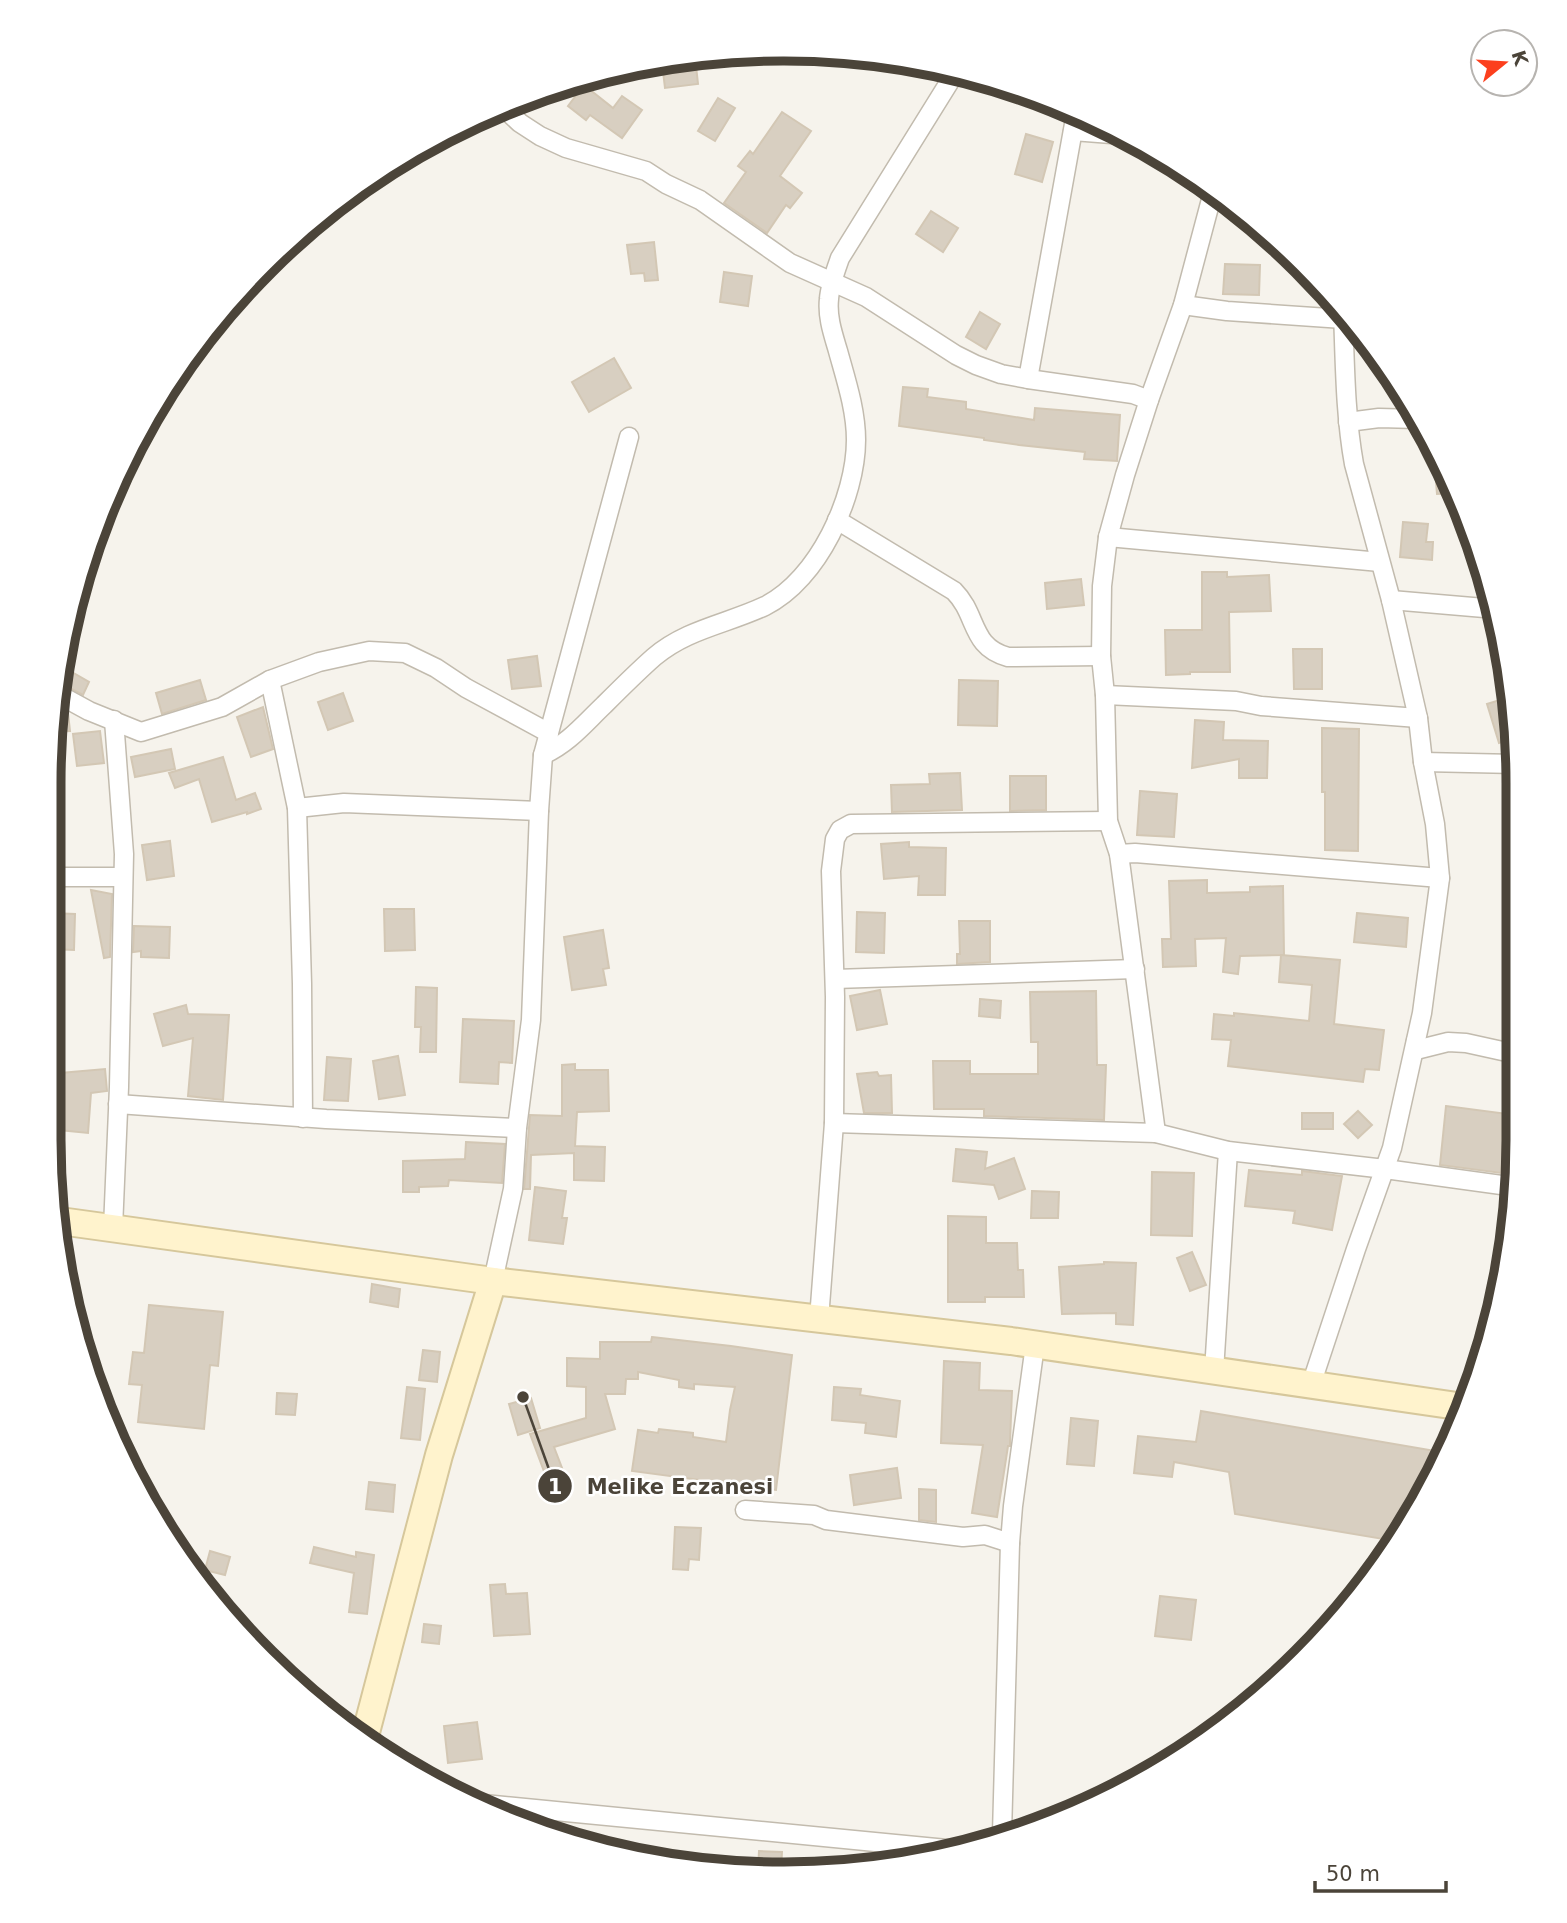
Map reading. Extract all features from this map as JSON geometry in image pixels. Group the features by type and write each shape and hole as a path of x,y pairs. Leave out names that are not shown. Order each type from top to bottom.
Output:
{"street":[{"path":"543,755 574,736 672,643 766,605 788,590 809,569 826,545 854,466 856,442 850,397 830,324 832,282 840,258 950,81"},
{"path":"511,115 540,136 566,148 646,171 700,200 790,263 866,297 976,365 1001,374 1133,394 1149,400"},
{"path":"1028,379 1074,122"},
{"path":"1156,1133 1119,854 1108,821 1105,695 1101,656 1102,586 1108,537 1125,475 1183,305 1210,202"},
{"path":"1183,305 1227,311 1334,316"},
{"path":"1311,1385 1392,1148 1422,1013 1440,878 1435,824 1418,718 1391,600 1354,464 1348,422 1344,328"},
{"path":"1348,422 1379,418 1407,419"},
{"path":"366,1728 439,1455 493,1281 513,1189 517,1128 531,1020 538,811 543,755 629,437"},
{"path":"837,520 954,591 964,603 981,641 993,652 1008,657 1101,656"},
{"path":"1108,537 1380,562"},
{"path":"1391,600 1484,608"},
{"path":"66,699 141,732 222,707 270,680 319,662 369,651 405,653 549,733"},
{"path":"270,680 297,808 303,1118"},
{"path":"1105,695 1236,701 1261,706 1418,718"},
{"path":"113,1228 124,854 114,720"},
{"path":"1423,762 1505,764"},
{"path":"297,808 344,803 538,811"},
{"path":"820,1319 834,1123 835,979 831,872 835,839 839,830 851,824 1108,821"},
{"path":"1119,854 1135,853 1440,878"},
{"path":"61,877 123,877"},
{"path":"835,979 1135,969"},
{"path":"1416,1041 1416,1050 1448,1042 1506,1052"},
{"path":"118,1104 303,1118 517,1128"},
{"path":"834,1123 1156,1133 1228,1151 1504,1185"},
{"path":"1214,1371 1228,1151"},
{"path":"66,1222 493,1281 1035,1345 1455,1406"},
{"path":"1002,1827 1010,1544 1035,1345"},
{"path":"745,1510 814,1515 826,1520 963,1537 985,1535 1010,1544"},
{"path":"505,1806 928,1847"}],"building":[{"path":"696,66 698,84 665,88 663,72"},
{"path":"589,89 613,108 622,96 642,110 622,138 590,115 586,120 568,106 579,91"},
{"path":"718,98 735,108 715,141 698,131"},
{"path":"782,112 811,131 780,176 802,193 790,208 786,205 767,233 724,203 746,172 738,166 750,151 753,154"},
{"path":"1026,134 1053,142 1042,182 1015,174"},
{"path":"931,211 958,228 943,252 916,234"},
{"path":"654,242 658,280 645,281 644,273 631,274 627,245"},
{"path":"1225,264 1260,265 1259,295 1223,294"},
{"path":"724,272 752,276 748,306 720,302"},
{"path":"980,312 1000,324 986,349 966,337"},
{"path":"614,358 631,388 589,412 572,382"},
{"path":"903,387 928,389 927,397 966,402 966,409 1034,420 1035,408 1120,415 1117,461 1084,459 1085,452 1019,445 899,426"},
{"path":"1435,473 1445,494 1437,494"},
{"path":"1403,522 1428,524 1426,542 1433,542 1432,560 1400,557"},
{"path":"1202,572 1227,572 1227,577 1269,575 1271,611 1229,612 1230,672 1166,675 1165,630 1202,630"},
{"path":"1081,579 1084,605 1047,609 1045,583"},
{"path":"1293,649 1322,649 1322,689 1294,689"},
{"path":"537,656 541,686 512,689 508,660"},
{"path":"70,671 89,682 83,695 67,687"},
{"path":"200,680 206,700 162,714 156,693"},
{"path":"959,680 998,681 997,726 958,725"},
{"path":"343,693 353,721 328,730 318,702"},
{"path":"1501,700 1504,741 1499,743 1487,704"},
{"path":"263,707 273,749 251,757 237,717"},
{"path":"65,713 68,713 70,731 63,731"},
{"path":"1195,720 1224,722 1223,740 1268,741 1267,778 1239,778 1239,759 1192,768"},
{"path":"1322,728 1359,729 1358,851 1325,850"},
{"path":"100,731 104,763 77,766 73,734"},
{"path":"171,749 175,769 135,777 131,757"},
{"path":"223,757 236,800 255,793 261,809 212,822 199,779 175,788 169,773"},
{"path":"960,773 962,810 892,812 891,785 930,784 929,774"},
{"path":"1010,776 1046,776 1046,810 1010,811"},
{"path":"1140,791 1177,794 1174,837 1137,835"},
{"path":"170,841 174,876 147,880 142,845"},
{"path":"909,842 909,847 946,848 945,895 918,895 919,876 884,879 881,844"},
{"path":"1207,880 1207,893 1250,892 1250,887 1283,886 1284,955 1240,956 1238,974 1223,972 1226,938 1195,939 1196,966 1163,967 1162,939 1171,939 1169,881"},
{"path":"91,890 112,894 110,957 104,958"},
{"path":"384,909 414,909 415,950 385,951"},
{"path":"857,912 885,913 884,953 856,952"},
{"path":"61,913 75,914 74,950 61,949"},
{"path":"1357,913 1408,918 1406,947 1354,942"},
{"path":"959,921 990,921 990,962 957,964 957,954 960,954"},
{"path":"134,926 170,927 169,958 141,957 141,951 133,952"},
{"path":"603,930 609,968 603,969 606,985 572,990 564,937"},
{"path":"1281,955 1340,960 1334,1024 1384,1030 1379,1070 1365,1069 1363,1082 1228,1066 1231,1040 1212,1039 1214,1014 1234,1016 1234,1013 1309,1021 1312,985 1279,982"},
{"path":"416,987 437,988 436,1052 420,1052 421,1027 415,1027"},
{"path":"880,990 887,1024 857,1030 850,996"},
{"path":"1096,991 1097,1065 1106,1065 1104,1120 984,1116 984,1109 934,1109 933,1061 970,1061 970,1074 1038,1074 1038,1042 1031,1042 1030,992"},
{"path":"980,999 1001,1001 1000,1018 979,1016"},
{"path":"186,1005 188,1014 229,1015 223,1100 188,1096 193,1038 163,1046 154,1014"},
{"path":"463,1019 514,1021 512,1063 499,1062 498,1084 460,1082"},
{"path":"398,1056 405,1095 379,1099 373,1061"},
{"path":"327,1057 351,1059 348,1101 324,1100"},
{"path":"575,1064 575,1070 608,1070 609,1111 577,1112 575,1146 605,1147 604,1181 574,1180 574,1153 531,1155 530,1189 524,1189 530,1115 562,1116 562,1065"},
{"path":"105,1069 107,1091 91,1093 88,1133 61,1130 61,1073"},
{"path":"877,1072 879,1076 891,1075 892,1113 864,1113 857,1074"},
{"path":"1446,1106 1506,1114 1501,1173 1440,1165"},
{"path":"1358,1111 1372,1125 1358,1138 1344,1124"},
{"path":"1302,1113 1333,1113 1333,1129 1302,1129"},
{"path":"466,1142 505,1144 502,1183 449,1180 448,1186 419,1187 419,1192 403,1192 403,1161 465,1159"},
{"path":"956,1149 987,1152 985,1169 1014,1158 1025,1189 999,1199 994,1185 953,1181"},
{"path":"1249,1170 1302,1175 1302,1171 1342,1176 1332,1230 1293,1223 1295,1211 1245,1206"},
{"path":"1152,1172 1194,1173 1192,1236 1151,1235"},
{"path":"535,1187 566,1191 562,1218 567,1218 563,1244 529,1240"},
{"path":"1032,1191 1059,1192 1058,1218 1031,1218"},
{"path":"948,1216 986,1217 986,1243 1017,1243 1018,1270 1023,1270 1024,1297 985,1297 985,1302 948,1302"},
{"path":"1192,1252 1206,1285 1190,1291 1177,1258"},
{"path":"1104,1262 1136,1263 1133,1325 1116,1324 1116,1313 1062,1314 1059,1267"},
{"path":"372,1284 400,1289 398,1307 370,1302"},
{"path":"149,1305 223,1312 218,1366 210,1365 204,1429 138,1422 142,1385 129,1384 133,1352 144,1353"},
{"path":"652,1337 792,1355 776,1490 632,1471 638,1430 658,1433 659,1429 693,1433 693,1437 726,1442 735,1387 694,1384 694,1389 679,1387 679,1380 638,1372 638,1379 626,1379 625,1394 605,1394 615,1429 554,1447 562,1468 545,1474 530,1434 586,1418 586,1387 567,1386 567,1358 600,1359 600,1342 651,1342"},
{"path":"423,1350 440,1352 437,1382 419,1380"},
{"path":"944,1361 980,1363 979,1390 1012,1391 1010,1446 997,1517 972,1513 983,1445 941,1443"},
{"path":"407,1387 425,1389 420,1440 401,1438"},
{"path":"834,1387 861,1389 860,1395 900,1401 896,1437 865,1433 866,1423 832,1420"},
{"path":"277,1393 297,1394 295,1415 276,1414"},
{"path":"531,1398 540,1428 518,1435 509,1404"},
{"path":"1201,1411 1435,1451 1385,1539 1235,1514 1229,1472 1174,1462 1172,1477 1134,1473 1138,1436 1196,1442"},
{"path":"1071,1418 1098,1421 1094,1466 1067,1464"},
{"path":"897,1468 901,1498 854,1505 850,1475"},
{"path":"369,1482 395,1485 393,1512 366,1509"},
{"path":"919,1489 936,1490 936,1522 919,1520"},
{"path":"675,1527 701,1528 699,1560 689,1559 688,1570 673,1569"},
{"path":"314,1547 356,1557 356,1552 374,1555 367,1614 349,1612 354,1573 310,1563"},
{"path":"210,1551 230,1557 225,1575 205,1570"},
{"path":"505,1584 506,1594 527,1593 530,1634 494,1636 490,1585"},
{"path":"1160,1596 1196,1600 1191,1640 1155,1636"},
{"path":"424,1624 441,1626 439,1644 422,1642"},
{"path":"477,1722 482,1759 448,1763 444,1726"},
{"path":"759,1851 782,1852 781,1862 759,1861"}],"place":[{"name":"Melike Eczanesi","path":"523,1397"}]}
